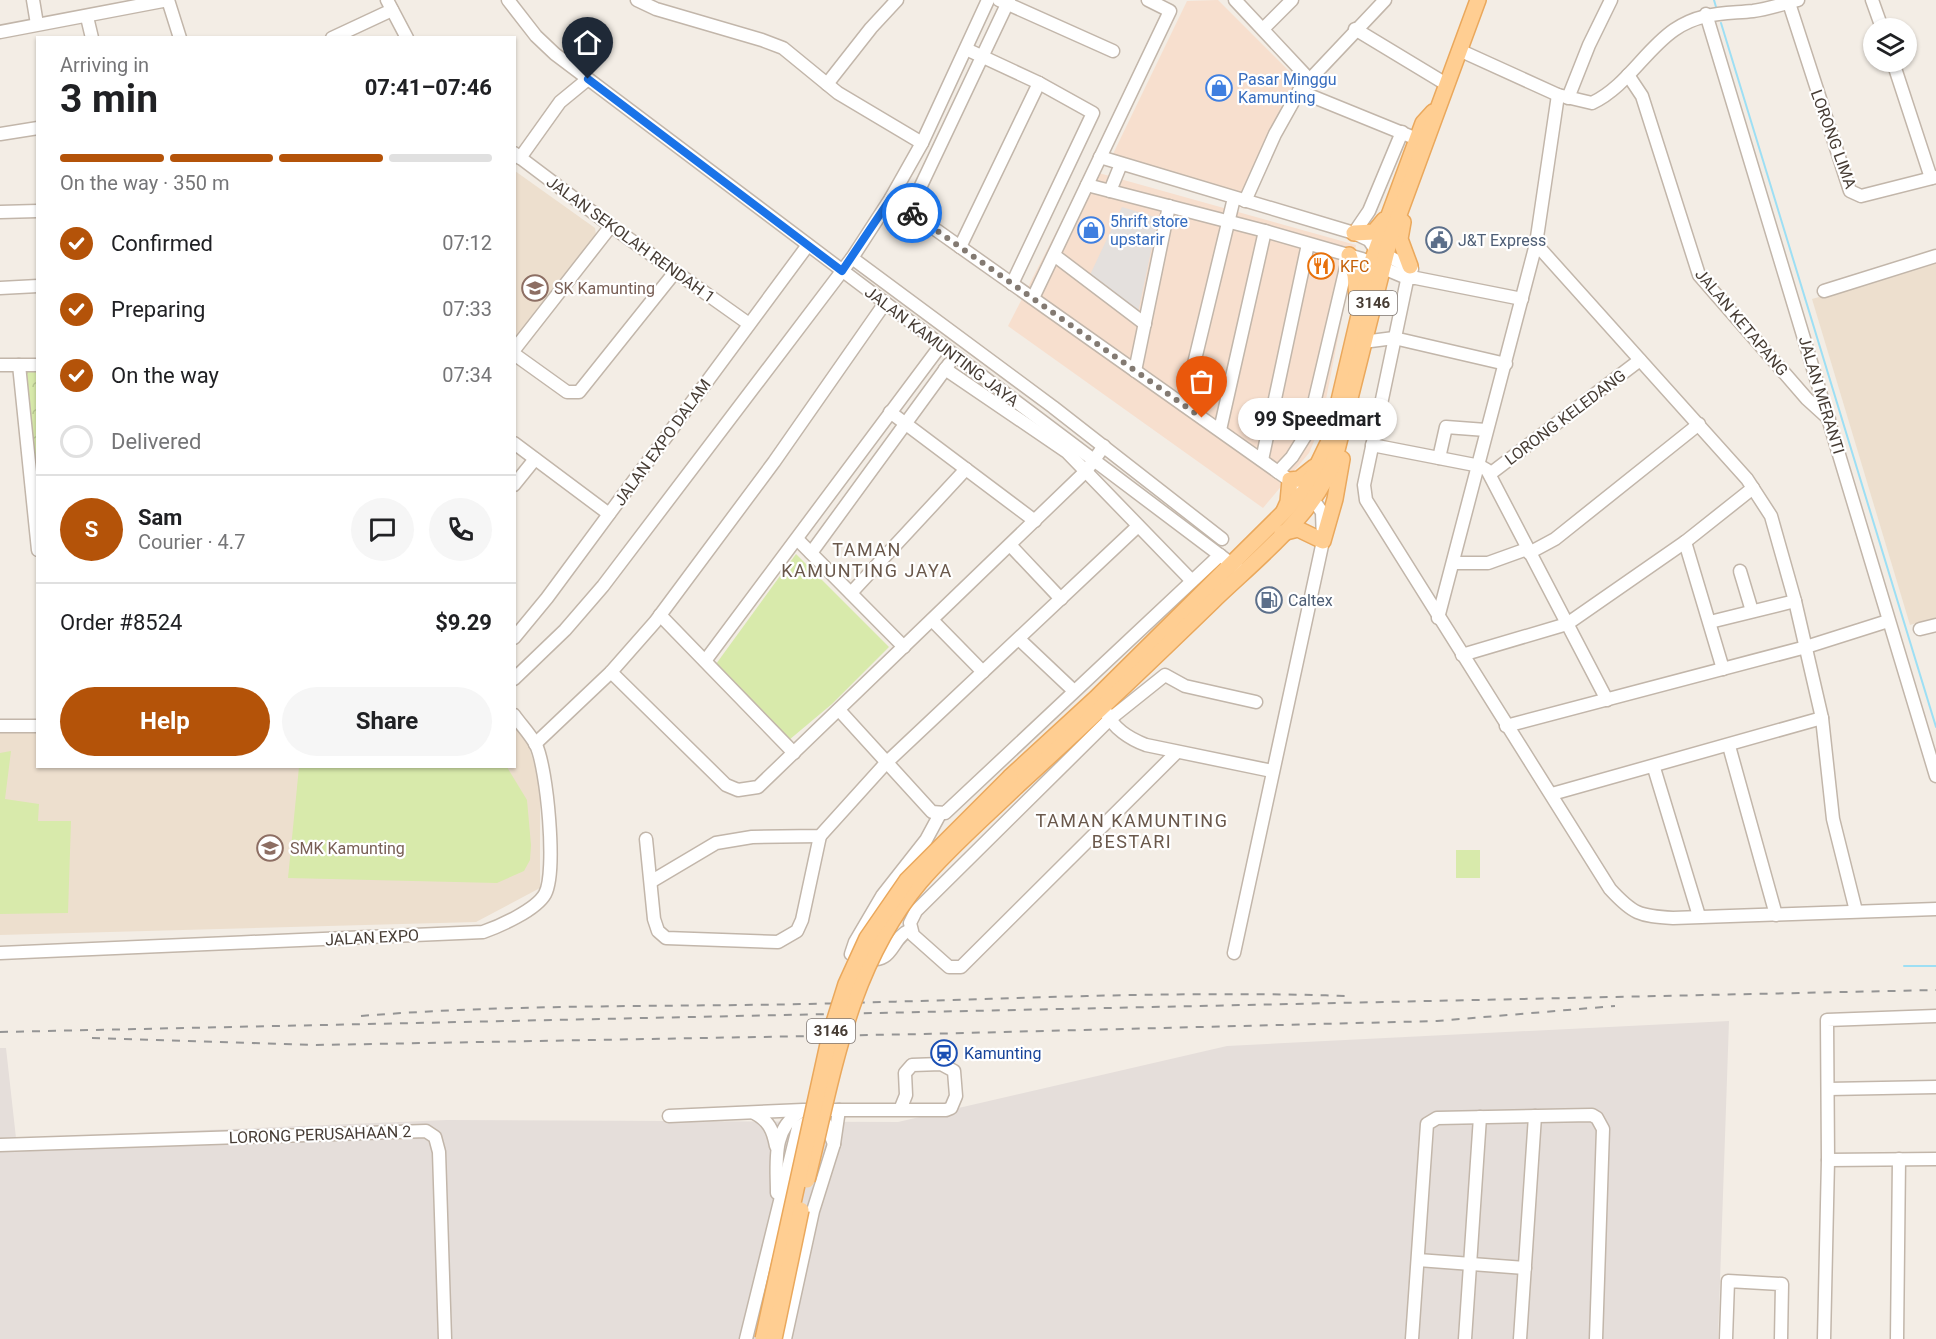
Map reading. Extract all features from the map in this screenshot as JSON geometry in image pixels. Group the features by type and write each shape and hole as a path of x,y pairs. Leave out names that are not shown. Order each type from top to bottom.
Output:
{"main road":[{"name":"3146","path":"763,1339 830,1035 846,984 867,938 907,880 1013,782 1107,713 1238,568 1282,513 1310,495 1324,455 1347,357 1379,259 1416,173 1437,107 1477,1"},
{"name":"3146","path":"774,1339 806,1185 856,988 894,916 921,881 1013,782 1096,698 1238,568 1282,533 1332,468 1363,342 1389,213 1423,123 1437,107"},
{"path":"1411,274 1400,239 1416,173"},
{"path":"1354,233 1374,232 1389,213"},
{"path":"1347,357 1357,300 1355,275 1348,255"},
{"path":"1282,533 1298,529 1323,541 1339,480 1342,455 1341,434"},
{"path":"1282,513 1288,502 1284,476 1308,473 1324,455"}],"street":[{"path":"33,0 37,24"},
{"path":"0,32 87,16 117,5 168,0 179,36"},
{"name":"JALAN KAMUNTING JAYA","path":"508,0 536,36 588,79 1238,568"},
{"path":"637,0 656,9 783,48 827,84 922,143"},
{"path":"827,84 871,28 897,0"},
{"path":"516,677 565,630 603,586 852,258 891,198 922,143 988,0"},
{"path":"1033,298 1170,11 1148,0"},
{"path":"1235,0 1309,79"},
{"path":"1263,29 1292,0"},
{"path":"1184,405 1227,221 1299,91 1355,29 1385,0"},
{"path":"1438,618 1536,244 1563,97 1611,0"},
{"path":"1872,0 1878,18"},
{"path":"909,211 984,58 1005,1 1113,51"},
{"path":"1459,50 1563,97 1592,103 1628,75 1673,30 1706,14 1755,11 1791,1"},
{"name":"LORONG LIMA","path":"1791,1 1850,191 1862,196 1934,178"},
{"path":"336,36 390,5 406,36"},
{"name":"JALAN MERANTI","path":"1706,14 1936,776"},
{"path":"87,16 92,36"},
{"path":"1355,29 1446,84"},
{"path":"966,48 1039,83 1093,113 1012,284"},
{"path":"1897,72 1934,178"},
{"name":"JALAN KETAPANG","path":"1628,75 1642,96 1700,275 1807,399 1830,420"},
{"path":"517,156 560,102 588,79"},
{"path":"960,247 1039,83"},
{"path":"1299,91 1417,139"},
{"path":"0,135 36,128"},
{"path":"1354,233 1369,211 1402,132"},
{"name":"JALAN SEKOLAH RENDAH 1","path":"517,156 749,324"},
{"path":"1100,158 1354,233 1368,240 1379,259"},
{"path":"1110,191 1121,164"},
{"path":"1087,185 1348,255 1379,259 1411,274 1522,299"},
{"path":"891,198 1284,476 1310,495 1322,512 1323,541 1234,953"},
{"path":"1135,371 1169,206"},
{"path":"0,212 36,211"},
{"path":"516,349 611,226"},
{"path":"1220,430 1265,231"},
{"path":"1262,460 1308,243"},
{"path":"1536,244 1699,424 1753,488 1771,516 1795,601 1822,718 1833,819 1856,911"},
{"name":"JALAN EXPO DALAM","path":"516,635 808,245"},
{"path":"1054,255 1145,324"},
{"path":"1284,476 1292,457 1307,433 1348,255"},
{"path":"1824,291 1936,256"},
{"path":"852,258 1104,446 1222,539"},
{"path":"516,354 567,392 579,392 675,272"},
{"path":"1411,274 1394,338 1364,485 1366,500 1610,889 1633,912 1663,917 1936,909"},
{"path":"0,288 36,286"},
{"path":"535,744 611,672 660,615 774,462 885,303"},
{"path":"1363,342 1394,338 1506,364"},
{"path":"705,661 941,345"},
{"path":"811,553 955,355"},
{"name":"LORONG KELEDANG","path":"1490,474 1640,360"},
{"path":"0,365 36,365"},
{"path":"18,365 36,532"},
{"path":"945,369 1067,452 1192,581"},
{"path":"891,412 1035,521"},
{"path":"1453,563 1488,563 1528,551 1555,539 1699,424"},
{"path":"1439,458 1446,427 1486,430"},
{"path":"516,445 609,514"},
{"path":"1372,445 1483,467 1490,474 1607,700"},
{"path":"611,672 726,785 738,790 758,787 1086,471 1104,446"},
{"path":"516,483 535,459"},
{"path":"851,593 966,469"},
{"path":"1462,655 1567,624 1685,543 1753,488"},
{"path":"646,840 652,881 654,919 658,931 666,938 778,942 796,931 802,920 820,836 886,763 1138,526"},
{"path":"796,538 904,647"},
{"path":"1685,543 1723,669"},
{"path":"1010,545 1061,599"},
{"path":"910,930 900,936 887,955 877,960 855,957 852,954 855,942 882,896 926,840 940,814 952,807 1220,555"},
{"path":"1740,571 1752,612"},
{"path":"1710,622 1795,601"},
{"path":"660,615 794,753"},
{"path":"932,620 983,672"},
{"path":"1506,726 1806,647 1888,621"},
{"path":"1920,629 1936,625"},
{"path":"1019,639 1074,691"},
{"path":"1177,752 961,967 950,967 910,930 910,923 916,911 1107,713 1165,675 1185,686 1256,702"},
{"path":"839,710 932,812 940,814"},
{"path":"1107,713 1135,741 1272,771"},
{"name":"JALAN EXPO","path":"0,953 357,939 483,932 498,927 538,903 546,893 549,879 548,805 543,767 535,744 516,718"},
{"path":"1552,794 1654,768 1822,718"},
{"path":"0,726 36,726"},
{"path":"1729,746 1776,915"},
{"path":"1654,768 1699,916"},
{"path":"652,881 716,843 752,837 820,836"},
{"path":"1824,1339 1828,1160 1827,1020 1936,1016"},
{"path":"669,1116 803,1110 900,1110 951,1108 956,1096 954,1071 941,1064 912,1065 905,1073 906,1095 900,1110"},
{"path":"1828,1089 1936,1087"},
{"path":"777,1150 783,1127 803,1110"},
{"path":"785,1339 813,1211 834,1143 839,1110"},
{"path":"834,1143 844,1124 861,1110"},
{"path":"754,1113 768,1122 773,1130 777,1150 776,1218"},
{"path":"1412,1339 1427,1124 1437,1118 1592,1115 1603,1129 1596,1339"},
{"path":"1520,1339 1535,1116"},
{"path":"1465,1339 1480,1118"},
{"path":"746,1339 798,1128 804,1123 814,1121 826,1124 834,1143"},
{"name":"LORONG PERUSAHAAN 2","path":"0,1144 426,1131 435,1137 439,1152 445,1339"},
{"path":"1897,1339 1899,1159"},
{"path":"1828,1160 1936,1159"},
{"path":"1418,1260 1525,1268"},
{"path":"1726,1339 1728,1281 1782,1284 1781,1339"}],"shaded area":[{"name":"Pasar Minggu Kamunting","path":"1218,0 1297,79 1243,194 1112,156 1187,1"},
{"path":"1088,170 1356,245 1321,425 1309,453 1263,508 1008,326"},
{"name":"SK Kamunting","path":"516,172 595,228 596,235 516,339"},
{"path":"1122,207 1158,218 1138,313 1089,277"},
{"path":"1936,263 1936,618 1910,625 1812,299"},
{"name":"SMK Kamunting","path":"516,725 527,741 540,782 540,888 476,922 0,935 0,730 36,728 36,768 516,768"},
{"path":"1729,1021 1718,1339 0,1339 0,1048 6,1048 16,1138 447,1120 898,1122 1227,1046"}],"green space":[{"path":"23,371 36,371 36,487"},
{"path":"796,554 889,647 832,704 789,740 716,664"},
{"path":"11,751 5,799 39,804 38,821 71,821 68,913 0,914 0,753"},
{"path":"299,768 508,768 527,800 530,860 524,871 497,883 288,878"},
{"path":"1456,850 1480,850 1480,878 1456,878"}],"waterway":[{"path":"1714,0 1716,7"},
{"path":"1721,23 1936,727"},
{"path":"1904,966 1936,966"}],"railway":[{"path":"0,1032 1936,990"},
{"path":"361,1016 472,1009 807,1004 1144,995 1347,996"},
{"path":"92,1038 316,1045 924,1034 1437,1021 1615,1006"}],"way so far":[{"path":"912,213 1202,418"}],"place":[{"name":"Pasar Minggu Kamunting","path":"1219,88"},
{"name":"5hrift store upstarir","path":"1091,230"},
{"name":"J&T Express","path":"1439,240"},
{"name":"KFC","path":"1321,266"},
{"name":"SK Kamunting","path":"535,288"},
{"name":"99 Speedmart","path":"1202,418"},
{"name":"Caltex","path":"1269,600"},
{"name":"SMK Kamunting","path":"270,848"},
{"name":"Kamunting","path":"944,1053"}],"district":[{"name":"TAMAN KAMUNTING JAYA","path":"867,560"},
{"name":"TAMAN KAMUNTING BESTARI","path":"1132,831"}],"route":[{"path":"588,79 842,271 891,198 912,213"}]}
